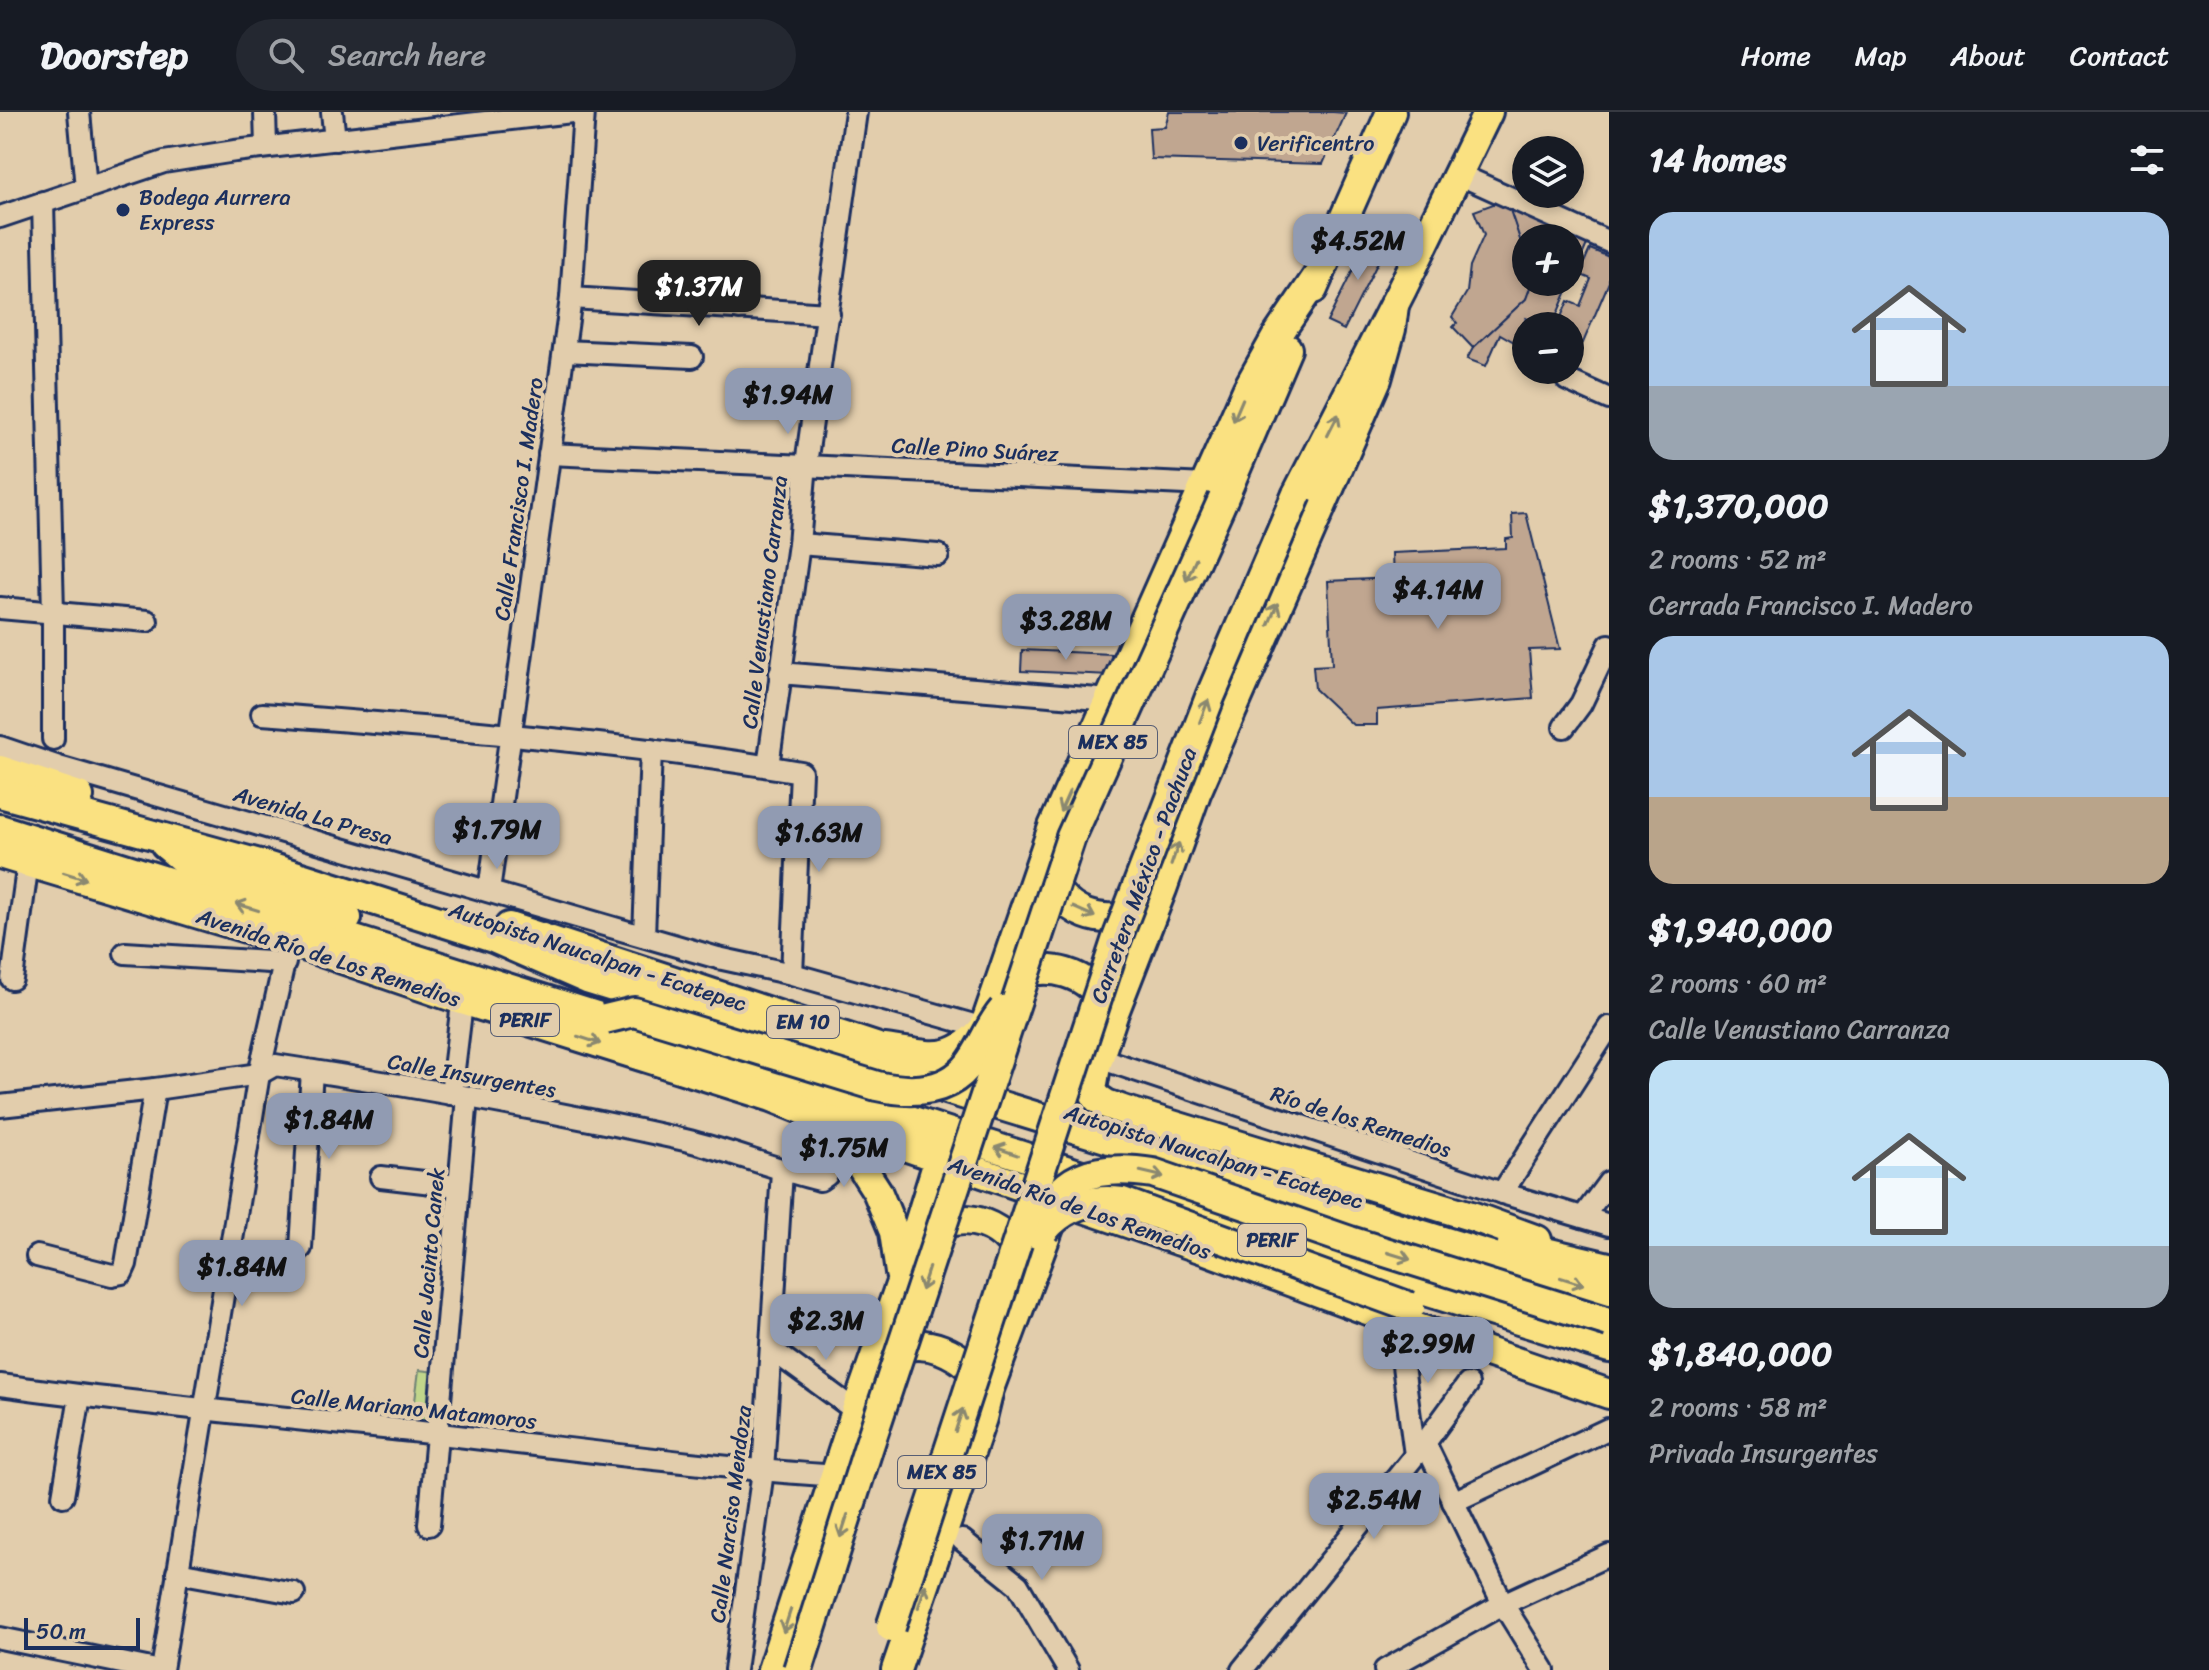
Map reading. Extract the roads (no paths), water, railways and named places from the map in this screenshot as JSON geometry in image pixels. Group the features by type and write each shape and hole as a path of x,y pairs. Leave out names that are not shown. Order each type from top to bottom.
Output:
{"highway":[{"name":"MEX 85","path":"798,1670 1010,987 1071,837 1391,112"},
{"name":"Carretera México - Pachuca","path":"877,1670 1116,941 1148,854 1210,697 1297,494 1488,112"},
{"path":"605,1019 634,1012 877,1086 930,1090 963,1071 995,1020 1010,987 1053,827 1261,362 1321,271"},
{"path":"1394,305 1391,329 1367,404 1196,793 1113,1015 1092,1089 1097,1098 1106,1104 1474,1217 1608,1276"},
{"name":"Autopista Naucalpan - Ecatepec","path":"0,770 526,932 882,1048 962,1078 1608,1276"},
{"name":"Autopista Naucalpan - Ecatepec","path":"0,793 263,865 493,938 587,979 1608,1276"},
{"name":"Avenida Río de Los Remedios","path":"0,829 464,987 1059,1200 1404,1314 1609,1394"},
{"path":"1046,850 1049,875 1061,896 1079,912 1090,916 1102,919 1125,917 1147,907 1162,889"},
{"name":"Avenida Río de Los Remedios","path":"0,854 287,952 605,1019 1172,1204 1332,1262 1609,1348"},
{"path":"882,1048 940,1056 960,1051 984,1028 1010,987 1032,971 1051,969 1068,972 1090,984 1113,1015"},
{"path":"832,1121 883,1204 894,1232 901,1282"},
{"path":"772,1670 948,1131"},
{"path":"993,1317 1019,1281 1042,1220 1063,1189 1082,1176 1125,1169 1153,1173 1350,1241 1609,1322"},
{"path":"896,1670 982,1418 989,1389 1070,1171"},
{"path":"1033,1248 1052,1221 1073,1207 1094,1201 1122,1202 1404,1314 1609,1383"},
{"path":"911,1249 938,1225 960,1220 982,1222 1011,1241 1021,1256 1029,1280"},
{"path":"873,1362 885,1353 905,1346 938,1347 959,1357 989,1389"}],"street":[{"path":"79,112 86,188"},
{"path":"265,112 266,147"},
{"path":"332,112 335,140"},
{"path":"0,217 164,162 335,140 450,119 572,112"},
{"name":"Calle Francisco I. Madero","path":"489,891 571,298 584,112"},
{"name":"Calle Venustiano Carranza","path":"768,766 799,544 806,464 856,112"},
{"path":"1458,174 1609,242"},
{"path":"43,202 53,739"},
{"path":"740,309 742,283"},
{"path":"571,298 829,314"},
{"path":"564,351 692,357"},
{"path":"1576,384 1609,399"},
{"name":"Calle Pino Suárez","path":"549,454 1206,485"},
{"path":"799,544 938,555"},
{"path":"0,608 147,621"},
{"path":"1564,727 1581,704 1609,645"},
{"path":"780,673 1110,700"},
{"path":"262,714 509,733 801,772 792,974"},
{"name":"Avenida La Presa","path":"0,747 59,767 718,958 792,974 984,1028"},
{"path":"644,936 651,750"},
{"path":"12,979 28,862"},
{"path":"0,1638 159,1670 177,1572 259,1074 287,952 125,953"},
{"name":"Calle Jacinto Canek","path":"429,1525 458,1186 464,987"},
{"path":"1502,1193 1609,1027"},
{"name":"Río de los Remedios","path":"1099,1058 1502,1193 1609,1225"},
{"name":"Calle Insurgentes","path":"0,1106 259,1074 275,1065 459,1096 688,1141 820,1180 827,1175 835,1148 832,1121"},
{"path":"301,1248 312,1071"},
{"path":"37,1256 112,1275 122,1273 155,1089"},
{"name":"Calle Narciso Mendoza","path":"735,1670 763,1471 782,1171"},
{"path":"381,1177 458,1186"},
{"path":"1583,1217 1609,1182"},
{"path":"1404,1314 1420,1449 1453,1502 1503,1604 1544,1670"},
{"path":"771,1349 856,1411"},
{"path":"1242,1670 1420,1449 1468,1384"},
{"name":"Calle Mariano Matamoros","path":"0,1385 203,1410 824,1475"},
{"path":"63,1496 80,1396"},
{"path":"1453,1502 1608,1429"},
{"path":"962,1540 1018,1585 1068,1670"},
{"path":"1385,1670 1503,1604 1609,1555"},
{"path":"177,1572 294,1593"}],"place":[{"name":"Verificentro","path":"1241,143"},
{"name":"Bodega Aurrera Express","path":"123,210"}]}
